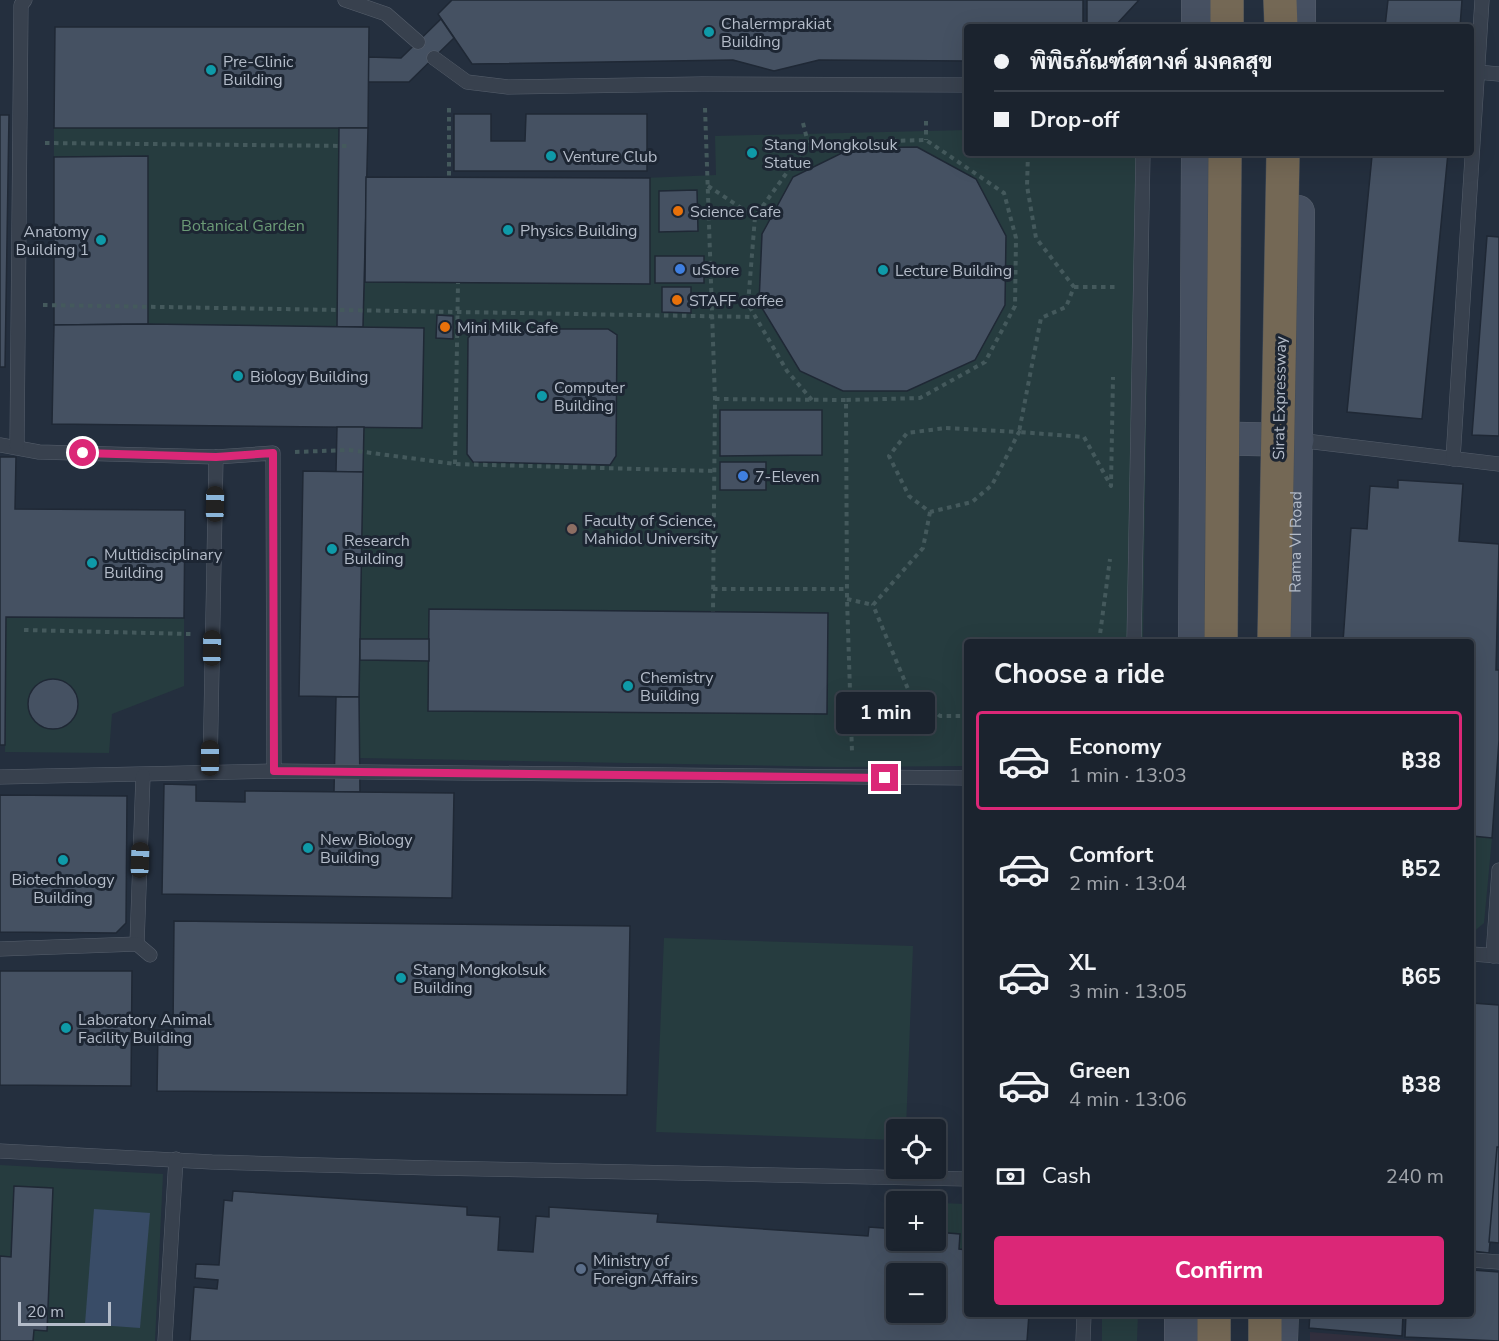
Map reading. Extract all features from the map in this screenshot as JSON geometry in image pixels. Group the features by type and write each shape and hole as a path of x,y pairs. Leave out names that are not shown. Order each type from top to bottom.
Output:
{"highway":[{"path":"1202,20 1227,0"},
{"path":"1280,0 1281,24"},
{"path":"1221,639 1226,156"},
{"name":"Sirat Expressway","path":"1274,639 1283,156"},
{"path":"1214,1317 1214,1341"},
{"path":"1265,1317 1265,1341"}],"main road":[{"path":"1299,0 1299,24"},
{"path":"1195,639 1198,156"},
{"name":"Rama VI Road","path":"1294,639 1298,156"},
{"path":"1198,438 1297,440"},
{"path":"1181,1317 1181,1341"},
{"path":"1281,1341 1282,1317"}],"lane":[{"path":"17,446 21,5 25,0"},
{"path":"345,0 386,14 418,42"},
{"path":"1474,120 1482,0"},
{"path":"434,58 467,82 508,87 702,84 964,85"},
{"path":"1477,72 1499,74"},
{"path":"1134,639 1143,156"},
{"path":"1453,459 1472,156"},
{"path":"1297,440 1499,464"},
{"path":"0,445 17,446 39,452 216,457 273,453 274,771"},
{"path":"210,772 216,457"},
{"path":"0,777 143,776 274,771 964,778"},
{"path":"137,944 143,776"},
{"path":"1474,954 1496,956 1499,870"},
{"path":"0,949 137,944 150,956"},
{"path":"0,1151 432,1168 964,1179"},
{"path":"165,1341 176,1159"},
{"path":"1474,1260 1499,1262"},
{"path":"1083,1341 1084,1317"}],"path":[{"path":"449,108 449,177"},
{"path":"705,108 715,399 713,612"},
{"path":"926,121 926,140"},
{"path":"803,123 808,143"},
{"path":"715,399 920,398 985,362 1015,306 1016,238 1004,193 926,140 808,143"},
{"path":"45,143 349,146"},
{"path":"808,143 754,217 748,304 787,371 812,400"},
{"path":"1028,156 1027,186 1036,238 1074,287"},
{"path":"708,186 754,217"},
{"path":"1115,298 1116,276"},
{"path":"455,464 458,283"},
{"path":"1074,287 1116,287"},
{"path":"930,512 972,502 992,485 1019,432 1041,318 1066,307 1074,287"},
{"path":"43,305 756,317"},
{"path":"1112,496 1114,369"},
{"path":"846,400 847,599 852,752"},
{"path":"930,512 909,496 889,456 907,433 945,428 1084,437 1111,486"},
{"path":"273,453 349,450 455,464 713,471"},
{"path":"873,605 923,548 930,512"},
{"path":"1099,639 1111,548"},
{"path":"713,588 848,589"},
{"path":"847,599 873,605"},
{"path":"873,605 908,689 940,716 964,716"},
{"path":"24,630 199,634"}],"shaded area":[{"path":"1310,1332 1421,1341 1310,1341"}],"green space":[{"name":"Botanical Garden","path":"54,128 339,128 337,327 148,324 148,156 54,157"},
{"path":"964,130 964,156 1150,156 1143,639 964,639 964,766 840,767 360,758 358,419 365,282 650,284 645,178 716,175 715,136","holes":["613,331 617,421 475,422 475,337"]},
{"path":"6,617 184,618 184,686 112,714 109,753 5,752"},
{"path":"1474,836 1492,838 1484,923 1474,931"},
{"path":"664,938 913,946 906,1119 886,1119 886,1140 656,1132"},
{"path":"0,1165 163,1174 155,1341 0,1341"},
{"path":"946,1203 964,1204 964,1250 959,1249 960,1234 946,1233"},
{"path":"1102,1317 1138,1317 1137,1341 1102,1341"}],"water":[{"path":"94,1209 150,1213 140,1328 85,1324"}],"building":[{"name":"Chalermprakiat Building","path":"452,0 1083,0 1083,24 964,24 964,61 819,60 774,71 733,60 472,64 438,14"},
{"path":"1087,0 1139,0 1117,24 1087,24"},
{"path":"1388,0 1462,0 1460,24 1385,24"},
{"path":"441,19 454,38 409,82 368,82 368,57 401,58"},
{"name":"Pre-Clinic Building","path":"55,27 369,27 368,128 54,128"},
{"name":"Venture Club","path":"454,114 491,114 491,141 525,141 526,114 647,114 647,171 454,171"},
{"path":"0,115 9,115 5,367 0,367"},
{"path":"339,128 368,128 363,327 337,327"},
{"name":"Lecture Building","path":"917,147 976,179 1006,236 1005,305 975,360 907,391 843,391 800,371 759,303 762,234 793,177 852,148"},
{"name":"Anatomy Building 1","path":"148,156 148,324 54,325 54,157"},
{"path":"1372,156 1448,156 1422,419 1347,412"},
{"name":"Physics Building","path":"366,177 650,178 650,284 365,282"},
{"name":"Science Cafe","path":"697,190 698,231 659,232 659,191"},
{"path":"1487,236 1499,237 1499,436 1472,435"},
{"name":"uStore","path":"655,256 704,256 704,283 655,283"},
{"name":"STAFF coffee","path":"662,287 691,287 691,313 662,312"},
{"name":"Mini Milk Cafe","path":"437,315 453,316 453,339 436,338"},
{"name":"Biology Building","path":"54,325 424,328 422,428 52,424"},
{"name":"Computer Building","path":"476,329 608,329 617,335 616,456 610,465 473,462 467,454 468,338"},
{"path":"720,410 822,410 822,455 720,456"},
{"path":"337,427 364,427 363,472 336,472"},
{"name":"Multidisciplinary Building","path":"0,457 16,457 15,509 185,510 184,618 6,617 5,745 0,745"},
{"name":"7-Eleven","path":"720,462 766,462 766,490 720,490"},
{"name":"Research Building","path":"303,471 363,472 359,697 299,696"},
{"path":"1398,480 1463,484 1459,541 1499,544 1496,670 1499,670 1499,740 1492,838 1474,836 1474,639 1343,639 1351,528 1367,529 1370,486 1398,488"},
{"name":"Chemistry Building","path":"429,609 828,613 827,714 428,711"},
{"path":"360,639 429,639 429,661 360,660"},
{"path":"53,679 62,681 73,690 78,704 76,713 67,724 53,729 44,727 33,718 28,704 30,695 39,684"},
{"path":"336,697 359,697 360,792 334,792"},
{"name":"New Biology Building","path":"164,784 196,785 196,801 245,802 245,791 454,793 452,898 162,894"},
{"name":"Biotechnology Building","path":"0,795 127,796 126,923 116,933 0,932"},
{"name":"Stang Mongkolsuk Building","path":"174,921 630,926 627,1095 157,1091 158,1030 173,1030"},
{"name":"Laboratory Animal Facility Building","path":"0,971 132,971 131,1086 0,1085"},
{"path":"1474,1003 1499,1005 1499,1147 1489,1253 1474,1251"},
{"path":"1497,1147 1499,1147 1499,1243 1489,1242"},
{"path":"14,1186 53,1188 47,1331 34,1330 33,1341 0,1341 0,1256 11,1257"},
{"name":"Ministry of Foreign Affairs","path":"233,1191 467,1207 467,1215 500,1217 498,1250 533,1252 536,1216 549,1217 549,1207 658,1214 657,1222 868,1236 869,1227 886,1228 886,1251 946,1251 946,1233 960,1234 959,1249 964,1250 964,1317 1029,1317 1027,1341 190,1341 194,1287 217,1289 218,1280 195,1278 196,1264 219,1265 224,1200 232,1201"},
{"path":"1474,1270 1499,1272 1499,1341 1405,1337 1406,1317 1474,1317"},
{"path":"1310,1317 1403,1317 1402,1336 1309,1328"}],"place":[{"name":"Chalermprakiat Building","path":"709,32"},
{"name":"Pre-Clinic Building","path":"211,70"},
{"name":"Stang Mongkolsuk Statue","path":"752,153"},
{"name":"Venture Club","path":"551,156"},
{"name":"Science Cafe","path":"678,211"},
{"name":"Physics Building","path":"508,230"},
{"name":"Anatomy Building 1","path":"101,240"},
{"name":"uStore","path":"680,269"},
{"name":"Lecture Building","path":"883,270"},
{"name":"STAFF coffee","path":"677,300"},
{"name":"Mini Milk Cafe","path":"445,327"},
{"name":"Biology Building","path":"238,376"},
{"name":"Computer Building","path":"542,396"},
{"name":"7-Eleven","path":"743,476"},
{"name":"Faculty of Science, Mahidol University","path":"572,529"},
{"name":"Research Building","path":"332,549"},
{"name":"Multidisciplinary Building","path":"92,563"},
{"name":"Chemistry Building","path":"628,686"},
{"name":"New Biology Building","path":"308,848"},
{"name":"Biotechnology Building","path":"63,860"},
{"name":"Stang Mongkolsuk Building","path":"401,978"},
{"name":"Laboratory Animal Facility Building","path":"66,1028"},
{"name":"Ministry of Foreign Affairs","path":"581,1269"}],"route":[{"path":"83,453 216,457 273,453 274,771 885,778"}]}
